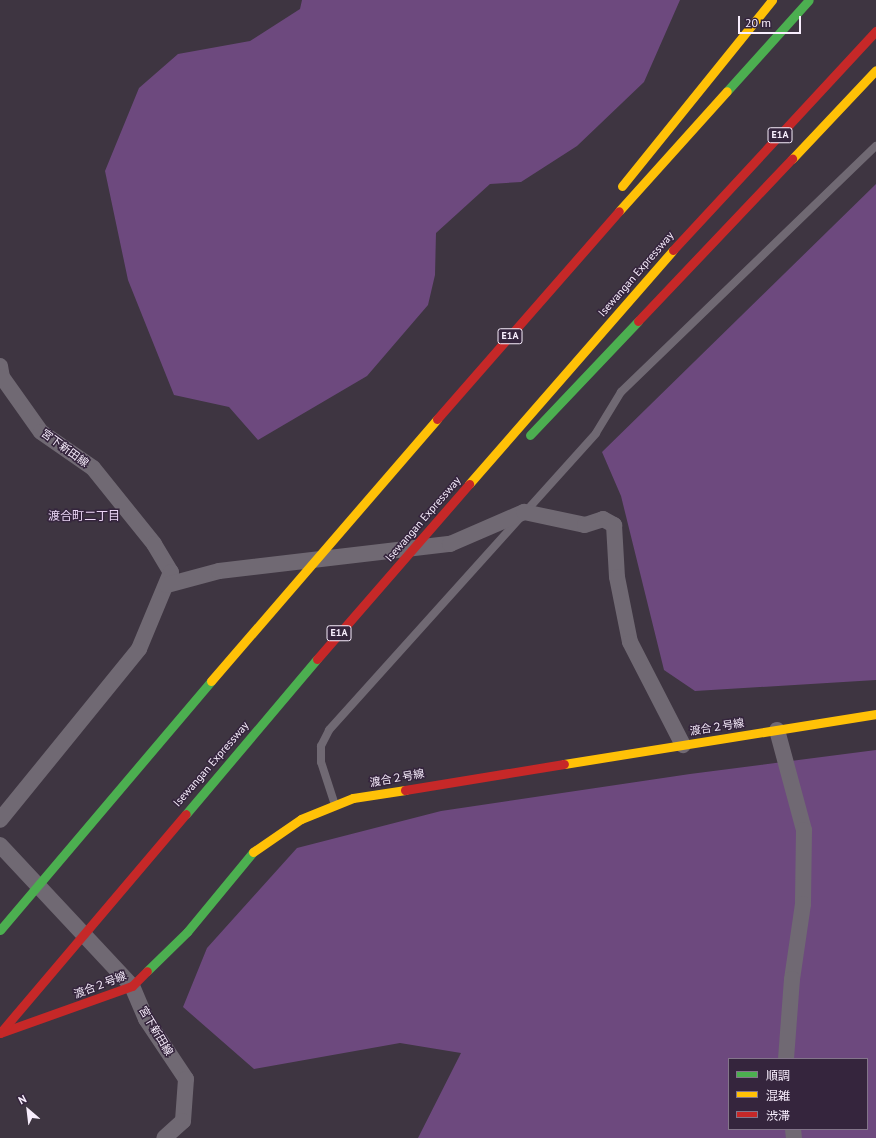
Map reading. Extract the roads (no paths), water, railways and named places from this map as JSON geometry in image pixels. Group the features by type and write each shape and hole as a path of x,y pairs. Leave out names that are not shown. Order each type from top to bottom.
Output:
{"main road":[{"path":"619,190 772,0"},
{"name":"E1A","path":"0,930 242,644 633,195 810,0"},
{"name":"Isewangan Expressway","path":"0,1033 315,662 683,238 876,31"},
{"path":"522,444 876,70"},
{"path":"387,478 562,261"},
{"path":"315,662 468,501"},
{"name":"渡合２号線","path":"0,1033 132,986 187,932 257,846 302,819 353,798 876,714"}],"street":[{"name":"宮下新田線","path":"0,366 2,377 41,432 93,468 154,544 171,572 167,585"},
{"path":"0,820 139,649 167,585 220,571 450,544 524,512 585,525 603,519 614,525 617,577 630,642 684,744"},
{"path":"777,730 804,830 803,904 792,979 786,1058"},
{"name":"宮下新田線","path":"0,845 132,986 146,1019 186,1079 183,1121 164,1138"}],"lane":[{"path":"335,806 321,762 321,746 329,730 524,512 596,434 621,392 876,146"}],"district":[{"name":"渡合町二丁目","path":"84,516"}]}
